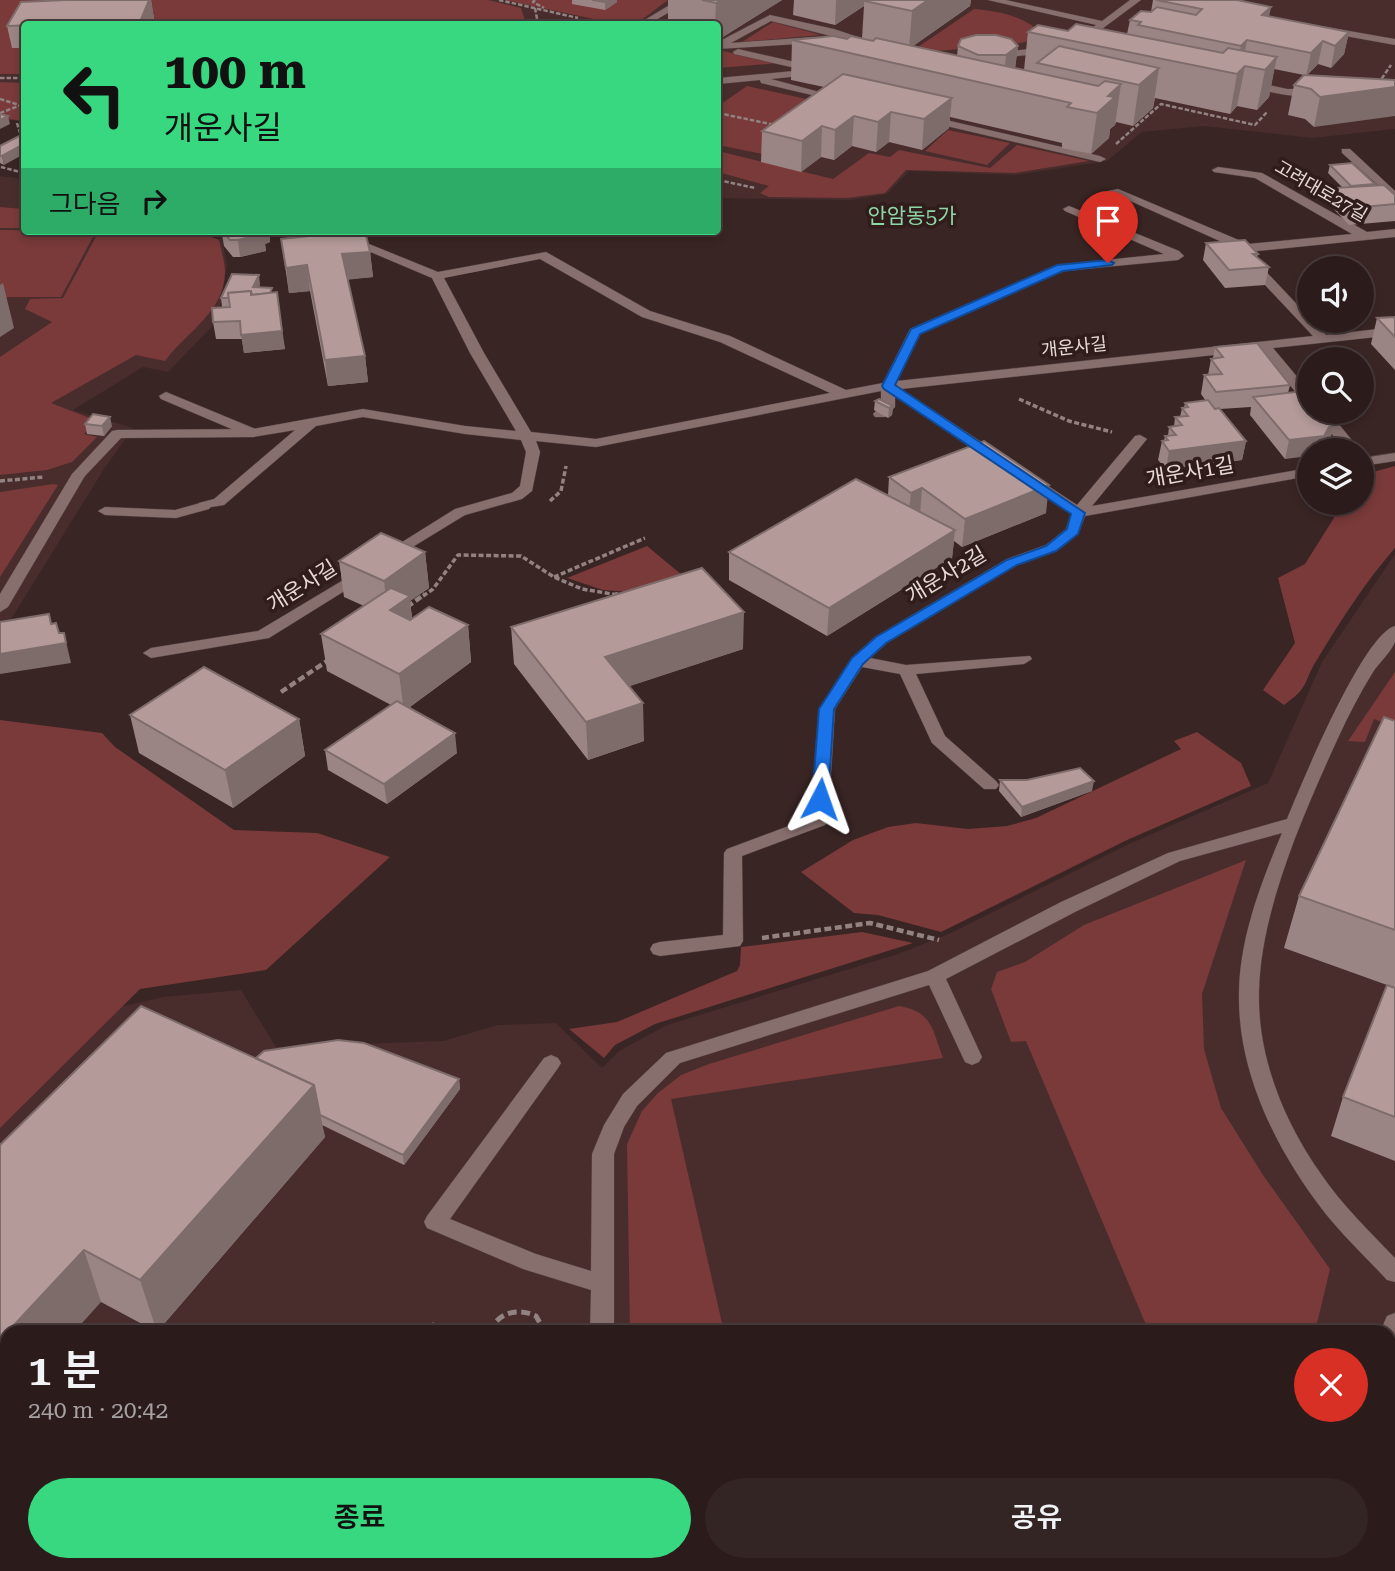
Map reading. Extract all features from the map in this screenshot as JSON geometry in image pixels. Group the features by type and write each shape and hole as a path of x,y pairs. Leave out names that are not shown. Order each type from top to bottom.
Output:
{"street":[{"path":"648,21 685,0"},
{"path":"993,0 1104,24"},
{"path":"1082,49 1068,46 1080,43 1136,0"},
{"path":"721,45 770,18 831,30 886,46"},
{"path":"1310,27 1395,43"},
{"path":"721,47 849,37"},
{"path":"721,48 823,71 721,81"},
{"path":"985,57 1057,48"},
{"path":"752,78 845,100"},
{"path":"1233,80 1287,92 1373,91"},
{"path":"912,115 1100,159"},
{"name":"고려대로27길","path":"1346,152 1395,197"},
{"name":"고려대로27길","path":"1218,170 1258,175 1365,236"},
{"name":"고려대로27길","path":"1114,191 1242,248"},
{"path":"880,414 888,407 888,386 915,332 1061,268 1178,256 1069,209"},
{"name":"고려대로27길","path":"1218,251 1395,233"},
{"path":"337,235 436,276 542,255 646,314 725,339 843,394"},
{"path":"1242,248 1323,340"},
{"name":"개운사길","path":"151,653 263,635 460,512 517,496 527,488 533,452 527,436 436,276"},
{"name":"개운사길","path":"527,436 596,443 888,386 1395,331"},
{"path":"1264,346 1297,385"},
{"path":"888,386 1079,513"},
{"path":"166,396 253,433"},
{"path":"0,607 79,474 117,434 253,433 363,413 465,430 527,436"},
{"path":"108,506 176,514 219,502 312,422"},
{"path":"1331,424 1343,438"},
{"name":"개운사2길","path":"733,942 733,853 819,821 827,709 858,661 881,640 1012,562 1051,548 1073,531 1079,513 1140,439"},
{"path":"1374,460 1395,457"},
{"name":"개운사1길","path":"1079,513 1297,474"},
{"path":"1395,631 1374,656 1334,725 1294,823 1261,915 1251,961 1249,1007 1258,1065 1279,1123 1305,1168 1334,1209 1395,1273"},
{"path":"858,661 906,670 1024,659"},
{"path":"906,670 939,739 990,785"},
{"path":"602,1325 603,1154 622,1108 673,1058 935,976 1068,907 1174,858 1294,823"},
{"path":"660,948 733,942"},
{"path":"935,976 972,1057"},
{"path":"551,1063 435,1222 531,1262 601,1284"}],"path":[{"path":"499,0 591,21"},
{"path":"535,0 533,2 550,11"},
{"path":"535,8 537,21"},
{"path":"1373,91 1395,59"},
{"path":"0,78 21,78"},
{"path":"1100,159 1161,104 1255,125 1287,92"},
{"path":"0,99 21,105"},
{"path":"0,113 21,105"},
{"path":"721,114 779,126"},
{"path":"17,123 21,133"},
{"path":"1,167 21,172"},
{"path":"721,181 755,188"},
{"path":"1069,421 1140,439"},
{"path":"0,481 79,474"},
{"path":"554,577 645,538"},
{"path":"401,611 433,589 458,555 520,556 554,577 598,594 626,596"},
{"path":"281,692 335,656"},
{"path":"733,942 870,923 948,942 965,962"},
{"path":"493,1325 497,1318 517,1310 534,1314 544,1325"}],"shaded area":[{"path":"0,0 1395,0 1395,129 1312,138 1204,126 1142,132 1107,161 1016,175 909,171 887,194 851,200 721,198 721,21 21,21 21,122 0,118"},
{"path":"0,0 488,0 521,8 525,21 21,21 21,74 0,74"},
{"path":"504,0 668,0 640,21 603,21"},
{"path":"974,9 1009,15 1040,32 1029,41 1016,44 925,52 915,49"},
{"path":"773,22 821,35 742,42"},
{"path":"721,51 779,63 721,68"},
{"path":"0,82 21,83 21,121 0,118"},
{"path":"747,86 825,103 793,160 721,146 721,104"},
{"path":"948,130 1010,143 987,165 925,151"},
{"path":"1017,145 1089,161 1015,173 906,170 885,193 847,198 769,197 760,193 769,186 721,173 721,152 833,179 869,153 890,157 899,150 990,168"},
{"path":"0,176 21,179 21,235 194,235 222,239 227,265 218,320 168,372 143,367 73,410 133,428 104,469 0,637"},
{"path":"0,207 21,209 21,228 0,228"},
{"path":"0,230 21,230 21,235 94,235 61,297 0,297"},
{"path":"97,235 206,235 219,240 225,272 218,299 211,311 165,361 136,355 51,403 100,422 95,422 84,434 97,437 72,462 47,470 0,475 0,357 52,322 25,309 30,299 63,298"},
{"path":"1395,466 1395,548 1345,615 1302,688 1284,705 1263,690 1295,643 1278,578 1305,564 1336,515 1374,515 1374,472"},
{"path":"58,485 0,577 0,492"},
{"path":"647,546 705,594 698,597 603,590 567,578"},
{"path":"1395,554 1395,1325 0,1325 0,1020 31,1027 163,997 241,990 276,1047 443,1041 498,1025 556,1023 602,1068 619,1051 667,1025 898,954 951,933 1129,844 1268,783 1322,662"},
{"path":"1395,672 1395,755 1392,726 1374,719 1365,742 1348,741"},
{"path":"0,720 102,733 115,747 234,830 317,833 390,857 266,970 140,989 0,1128"},
{"path":"1197,732 1241,763 1251,786 1127,840 941,932 878,915 854,913 801,872 853,840 888,827 916,823 968,829 1007,826 1036,818 1181,749 1174,741"},
{"path":"1246,860 1202,994 1204,1049 1221,1108 1263,1175 1330,1269 1317,1325 1146,1325 1026,1041 1011,1042 991,989 997,972 1025,962 1084,925"},
{"path":"862,932 913,943 655,1024 615,1045 604,1058 569,1029 617,1022 737,971 741,947"},
{"path":"899,1006 925,1017 930,1023 943,1058 671,1099 722,1325 630,1325 627,1144 642,1111 658,1093 681,1075"}],"building":[{"path":"149,0 140,21 21,21 21,26 7,26 21,2"},
{"path":"865,0 928,0 912,11"},
{"path":"1156,0 1237,0 1271,7 1262,15 1349,32 1335,46 1323,41 1311,53 1247,40 1241,46 1138,25 1141,22 1130,20 1141,11 1151,12 1157,7 1196,15 1202,9"},
{"path":"1076,24 1223,53 1228,48 1277,57 1265,70 1245,66 1237,74 1028,32 1038,25 1068,31"},
{"path":"976,35 996,35 1011,39 1018,46 1006,55 978,55 958,46 961,39"},
{"path":"833,36 847,39 851,36 873,41 876,38 1098,86 1105,81 1121,84 1108,96 1115,97 1097,113 1067,107 1071,103 792,40"},
{"path":"1059,46 1159,68 1139,85 1037,63"},
{"path":"843,74 952,98 924,119 891,112 878,122 854,116 835,130 822,126 802,141 762,131"},
{"path":"1304,75 1395,80 1395,87 1320,97 1311,89 1294,85"},
{"path":"21,135 21,146 2,156 0,146"},
{"path":"1352,163 1375,184 1351,186 1330,165"},
{"path":"1384,185 1395,195 1395,204 1353,208 1334,188"},
{"path":"226,235 260,235 238,240 230,240"},
{"path":"318,235 366,235 370,252 342,254 365,356 325,360 307,265 286,268 281,239"},
{"path":"1245,240 1258,254 1253,254 1269,267 1229,270 1206,243"},
{"path":"232,274 259,275 253,287 272,288 270,293 228,293 229,298 221,298"},
{"path":"251,291 251,295 277,292 282,331 241,335 240,321 213,322 212,308 230,307 228,293"},
{"path":"1395,317 1395,337 1377,318"},
{"path":"1257,343 1290,385 1216,392 1204,375 1222,374 1211,359 1223,357 1215,347"},
{"path":"1297,392 1297,424 1331,424 1333,427 1329,427 1324,436 1289,440 1253,397"},
{"path":"879,399 893,406 889,408 875,401"},
{"path":"1208,400 1215,409 1219,408 1246,441 1169,451 1162,441 1168,440 1165,436 1176,435 1169,427 1182,425 1175,417 1188,416 1182,408 1188,407 1185,403"},
{"path":"93,414 110,417 102,426 85,424"},
{"path":"984,441 1049,485 965,519 922,488 911,493 889,477"},
{"path":"856,479 955,530 829,608 729,552"},
{"path":"381,533 425,552 384,581 339,561"},
{"path":"702,568 744,612 605,657 643,703 586,722 511,627"},
{"path":"391,588 410,596 390,610 410,620 429,607 468,625 399,674 321,634"},
{"path":"49,614 51,624 56,623 59,633 64,633 66,643 0,654 0,622"},
{"path":"204,667 299,719 225,770 130,715"},
{"path":"397,701 455,733 384,784 325,750"},
{"path":"1384,717 1395,721 1395,930 1299,896"},
{"path":"1080,768 1094,781 1022,807 1000,780 1027,780"},
{"path":"1387,985 1395,988 1395,1117 1343,1097"},
{"path":"141,1006 314,1085 140,1280 84,1250 14,1325 0,1325 0,1145"},
{"path":"338,1040 364,1043 459,1079 403,1155 320,1115 314,1085 256,1058 264,1051"}],"district":[{"name":"안암동5가","path":"912,216"}],"route":[{"path":"820,799 827,709 858,661 881,640 1012,562 1051,548 1073,531 1079,513 888,386 915,332 1061,268 1108,263"}]}
